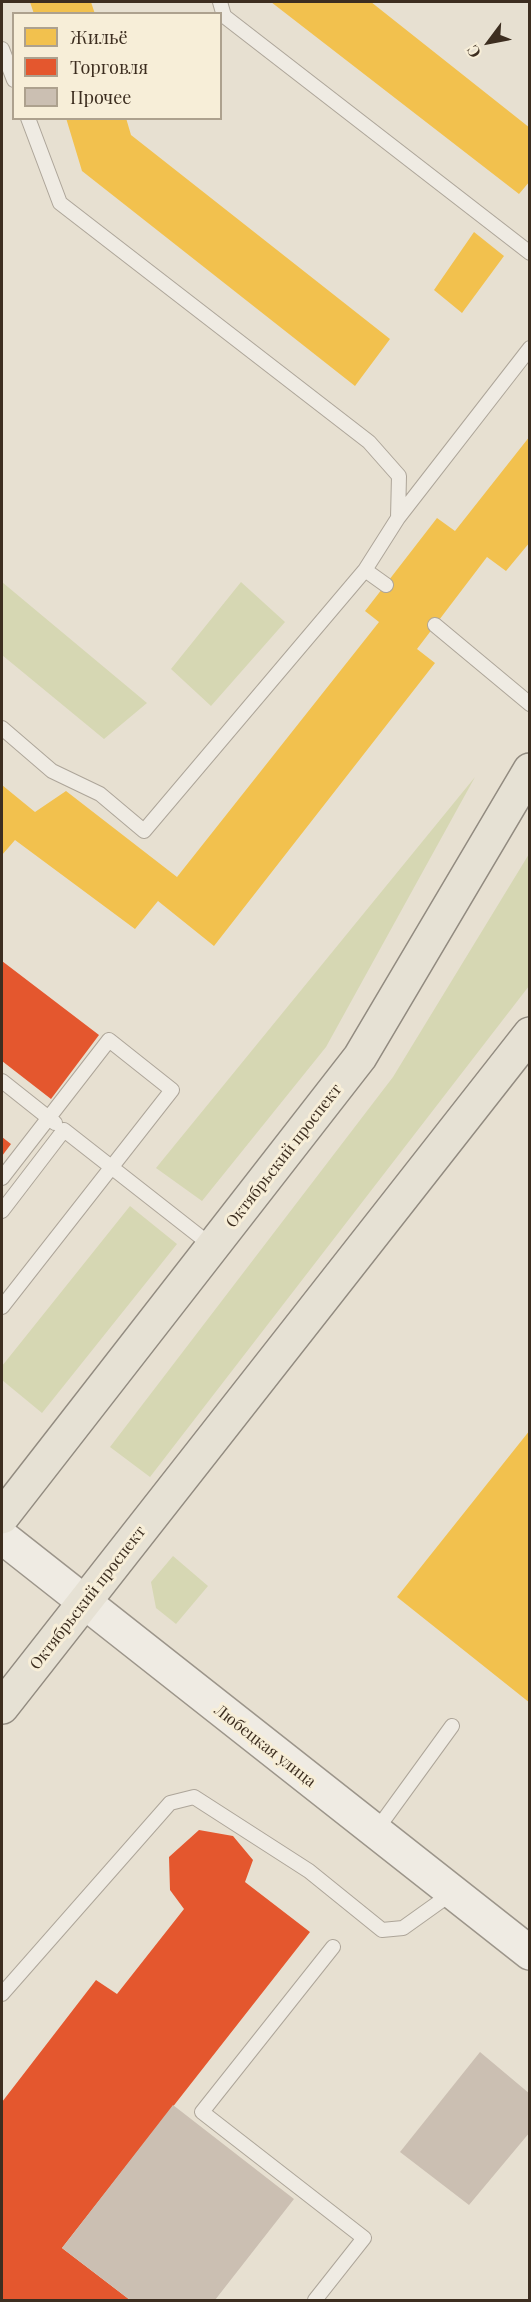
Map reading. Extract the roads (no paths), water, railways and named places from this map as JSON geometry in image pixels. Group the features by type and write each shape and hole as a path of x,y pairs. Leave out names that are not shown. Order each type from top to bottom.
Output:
{"main road":[{"name":"Октябрьский проспект","path":"2,1517 360,1057 530,770"},
{"name":"Октябрьский проспект","path":"2,1707 530,1034"}],"street":[{"name":"Любецкая улица","path":"2,1537 530,1953"}],"lane":[{"path":"220,2 224,16 530,253"},
{"path":"2,49 12,75"},
{"path":"29,120 60,203 369,442 399,476 398,518"},
{"path":"2,728 52,771 100,794 144,831 365,570 398,518 530,348"},
{"path":"365,570 386,585"},
{"path":"435,625 530,704"},
{"path":"2,1178 109,1040 172,1090 2,1307"},
{"path":"2,1081 214,1247"},
{"path":"2,1211 64,1130"},
{"path":"375,1832 452,1726"},
{"path":"2,1994 170,1803 194,1797 309,1871 382,1930 403,1928 452,1893"},
{"path":"315,2301 364,2238 202,2112 333,1947"}]}
